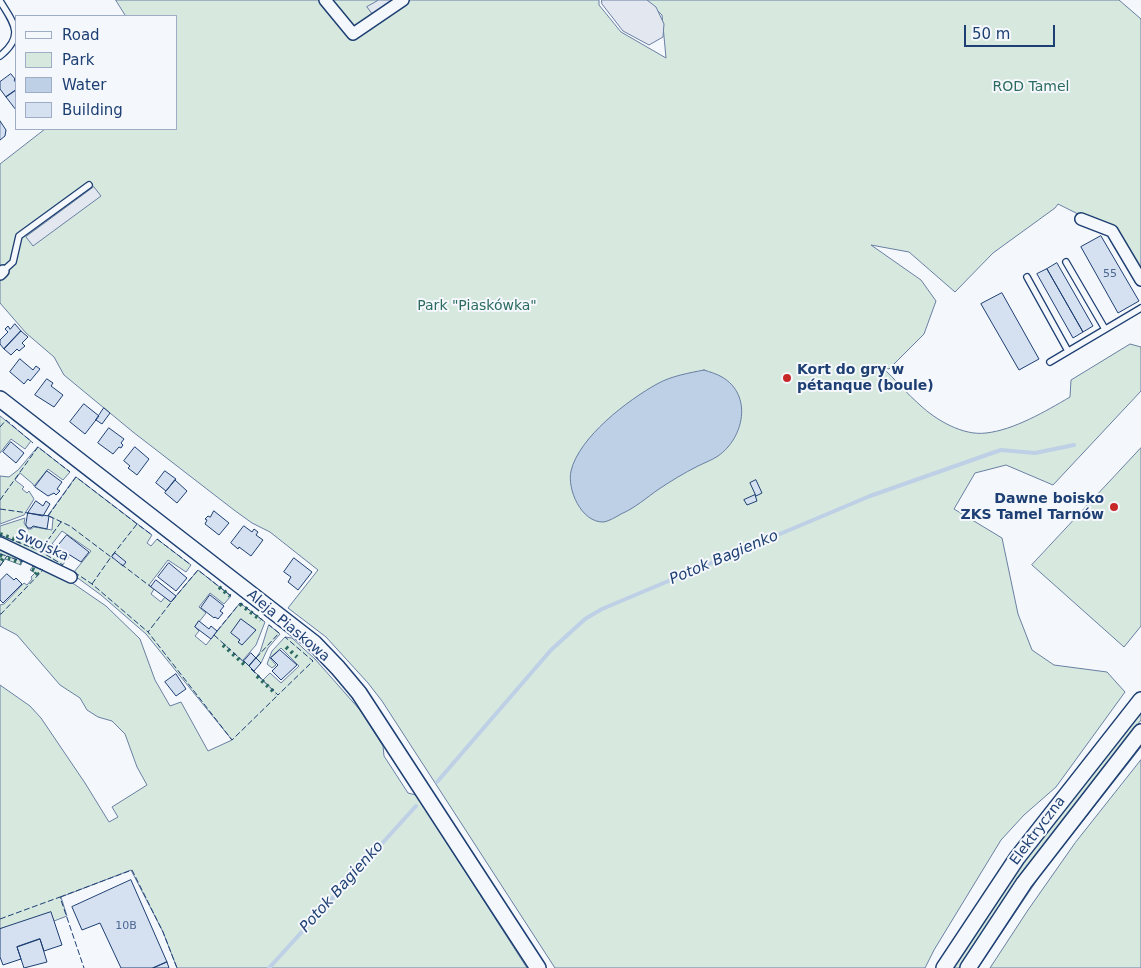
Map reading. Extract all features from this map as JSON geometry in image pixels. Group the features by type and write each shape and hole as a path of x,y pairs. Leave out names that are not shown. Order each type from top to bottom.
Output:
{"street":[{"path":"325,0 353,34 403,0"},
{"path":"1081,219 1112,231 1141,280"},
{"name":"Aleja Piaskowa","path":"0,399 314,643 338,668 359,693 538,968"},
{"name":"Swojska","path":"0,543 71,577"},
{"name":"Elektryczna","path":"944,968 1018,858 1141,700"},
{"name":"Elektryczna","path":"968,968 1024,883 1141,732"}],"lane":[{"path":"0,1 15,29"},
{"path":"0,56 10,48 15,40"},
{"path":"2,272 13,262 19,236 89,185"},
{"path":"1066,262 1105,329"},
{"path":"1027,277 1068,351"},
{"path":"1050,362 1141,308"}],"green space":[{"name":"Park \"Piaskówka\"","path":"116,0 599,0 599,5 621,32 666,58 662,15 646,0 1119,0 1141,19 1141,282 1112,231 1058,204 993,253 955,292 909,252 871,245 921,280 936,301 924,334 889,369 882,367 926,411 950,426 968,432 986,433 1008,428 1030,419 1070,397 1071,380 1130,344 1141,347 1141,391 1053,485 1006,465 975,473 954,509 1002,538 1018,614 1032,650 1054,665 1107,672 1125,692 1056,787 1024,815 1001,840 925,968 555,968 382,701 326,637 288,608 318,570 270,532 252,523 234,510 133,432 64,375 54,357 26,333 0,303 0,164 44,130 178,130 178,15 125,15"},
{"path":"0,416 31,441 25,449 11,439 0,453"},
{"path":"38,447 70,472 63,480 48,469 34,486 20,473 15,480 24,487 22,489 27,493 29,491 34,499 24,515 0,524 0,476 9,477 18,470"},
{"name":"Dawne boisko ZKS Tamel Tarnów","path":"1141,448 1141,626 1124,647 1032,565"},
{"path":"76,477 152,535 147,543 151,546 157,539 191,565 186,572 168,560 149,585 154,589 151,594 161,602 165,597 171,602 198,570 231,596 224,604 210,593 199,607 206,613 195,627 199,631 195,636 206,645 240,603 265,622 256,645 243,660 263,680 270,673 281,683 299,666 281,648 270,658 276,665 272,668 267,664 272,651 285,637 292,638 315,659 360,710 383,746 384,756 408,793 416,795 527,968 177,968 163,932 131,870 61,897 67,916 54,921 0,929 0,685 30,706 41,718 109,822 118,817 112,807 147,785 137,767 125,734 112,721 98,717 87,710 80,698 60,685 17,635 0,626 0,605 4,604 24,583 27,585 35,573 30,570 34,565 74,584 106,606 140,639 155,680 170,706 181,702 208,751 232,740 146,634 101,595 75,576 74,572 91,551 62,531 52,544 69,557 61,567 0,538 0,526 25,518 24,523 28,529 34,527 52,530 53,518 48,516"},
{"path":"0,549 22,559 21,565 5,559 0,566"},
{"path":"269,625 280,634 268,648 261,663 256,658 260,652"},
{"path":"1141,710 1141,720 1070,811 959,968 951,968 1005,887 1047,829"},
{"path":"1141,743 1141,747 1041,874 978,968 975,968 1045,865"},
{"path":"1141,760 1141,968 990,968 1075,843"}],"shaded area":[{"path":"379,0 396,0 373,15 367,7"},
{"path":"602,0 647,0 656,7 664,24 663,37 649,45 623,31 602,4"},
{"path":"94,187 101,196 33,246 26,237"}],"water":[{"path":"704,370 722,377 732,385 738,394 741,405 739,428 727,448 716,457 678,477 636,506 612,519 604,522 596,521 589,517 577,504 570,478 576,458 584,445 606,421 645,391 668,379"}],"building":[{"path":"11,74 15,79 15,91 6,97 0,89 0,82"},
{"path":"15,91 15,109 6,97"},
{"path":"0,121 6,130 5,136 0,140"},
{"path":"1101,236 1139,301 1118,313 1081,247"},
{"path":"1057,263 1093,326 1083,332 1047,269"},
{"path":"1047,269 1083,332 1073,338 1037,274"},
{"path":"1002,293 1039,359 1019,370 981,304"},
{"path":"15,324 21,331 4,349 0,344 0,340 8,332 5,329 8,326 10,329"},
{"path":"21,331 28,337 22,343 25,346 19,351 17,349 11,355 4,349"},
{"path":"20,359 33,370 36,366 40,369 30,381 28,379 24,384 10,372"},
{"path":"47,379 53,383 51,386 63,395 54,407 35,395"},
{"path":"84,404 99,416 85,434 70,422"},
{"path":"104,408 110,413 102,424 96,420"},
{"path":"109,428 124,439 121,443 123,445 121,448 119,447 113,454 98,443"},
{"path":"11,442 24,453 16,463 3,452"},
{"path":"135,447 149,459 137,475 128,468 130,466 124,461"},
{"path":"47,471 62,482 57,489 60,491 56,495 54,493 48,496 35,487"},
{"path":"165,471 176,479 166,491 156,483"},
{"path":"175,480 187,491 177,503 165,493"},
{"path":"756,480 762,493 756,496 750,483"},
{"path":"755,495 757,501 747,505 744,500"},
{"path":"36,501 43,506 46,501 50,504 43,516 28,513"},
{"path":"214,511 229,523 219,535 205,524 207,520 205,519 208,516 210,517"},
{"path":"28,513 49,516 47,529 33,526 28,528 26,525"},
{"path":"244,526 252,532 254,529 258,532 256,535 263,540 251,556 231,543"},
{"path":"67,535 89,552 81,562 57,547"},
{"path":"115,553 126,562 123,566 112,557"},
{"path":"294,558 312,572 298,590 288,582 291,577 284,572"},
{"path":"169,563 187,578 176,591 158,577"},
{"path":"7,574 14,580 16,578 22,584 3,603 0,600 0,581"},
{"path":"156,580 176,596 171,602 151,587"},
{"path":"210,595 224,606 220,611 223,613 218,619 201,608"},
{"path":"241,619 256,630 242,645 238,642 240,640 231,633"},
{"path":"199,621 209,629 211,626 217,631 211,639 195,627"},
{"path":"280,650 297,665 281,680 272,671 278,665 271,658"},
{"path":"251,653 256,658 249,666 244,661"},
{"path":"256,658 261,663 254,671 249,666"},
{"path":"176,674 186,689 176,696 165,682"},
{"path":"131,880 167,962 153,968 121,968 100,923 82,930 72,907"},
{"path":"51,912 62,945 44,951 40,939 17,947 21,959 3,965 0,957 0,929"},
{"path":"40,939 47,962 24,968 17,947"},
{"path":"167,962 169,968 153,968"}],"waterway":[{"name":"Potok Bagienko","path":"437,782 551,650 585,619 602,609 870,496 995,452 1001,450 1035,453 1074,445"},
{"name":"Potok Bagienko","path":"269,968 416,806"}],"hedge":[{"path":"0,534 38,548"},
{"path":"0,555 4,557 0,563"},
{"path":"8,558 21,563"},
{"path":"32,569 37,573 33,577"},
{"path":"219,587 230,596"},
{"path":"240,604 261,620"},
{"path":"223,645 245,665"},
{"path":"286,647 297,657"},
{"path":"257,676 276,694"}],"fence":[{"path":"0,427 6,420 33,443"},
{"path":"0,500 38,447 70,472"},
{"path":"48,516 76,477 137,524"},
{"path":"0,509 28,513"},
{"path":"49,516 70,526 111,557 137,524 152,535"},
{"path":"61,522 40,551 63,565"},
{"path":"0,535 40,551"},
{"path":"157,539 191,565"},
{"path":"0,554 7,556"},
{"path":"0,566 7,556 23,562"},
{"path":"92,584 111,557 113,558"},
{"path":"121,564 151,587"},
{"path":"0,614 43,570 32,566"},
{"path":"231,596 198,570 148,632 232,740 278,695"},
{"path":"74,572 92,584 148,632"},
{"path":"217,631 240,603 265,622"},
{"path":"256,658 279,633 269,625"},
{"path":"214,635 245,663"},
{"path":"251,669 278,695 313,661 285,637"},
{"path":"60,897 132,870 163,932 177,968"},
{"path":"0,919 60,897 84,968"}],"place":[{"name":"Kort do gry w pétanque (boule)","path":"787,378"},
{"name":"Dawne boisko ZKS Tamel Tarnów","path":"1114,507"}],"park label":[{"name":"ROD Tamel","path":"1031,87"}]}
